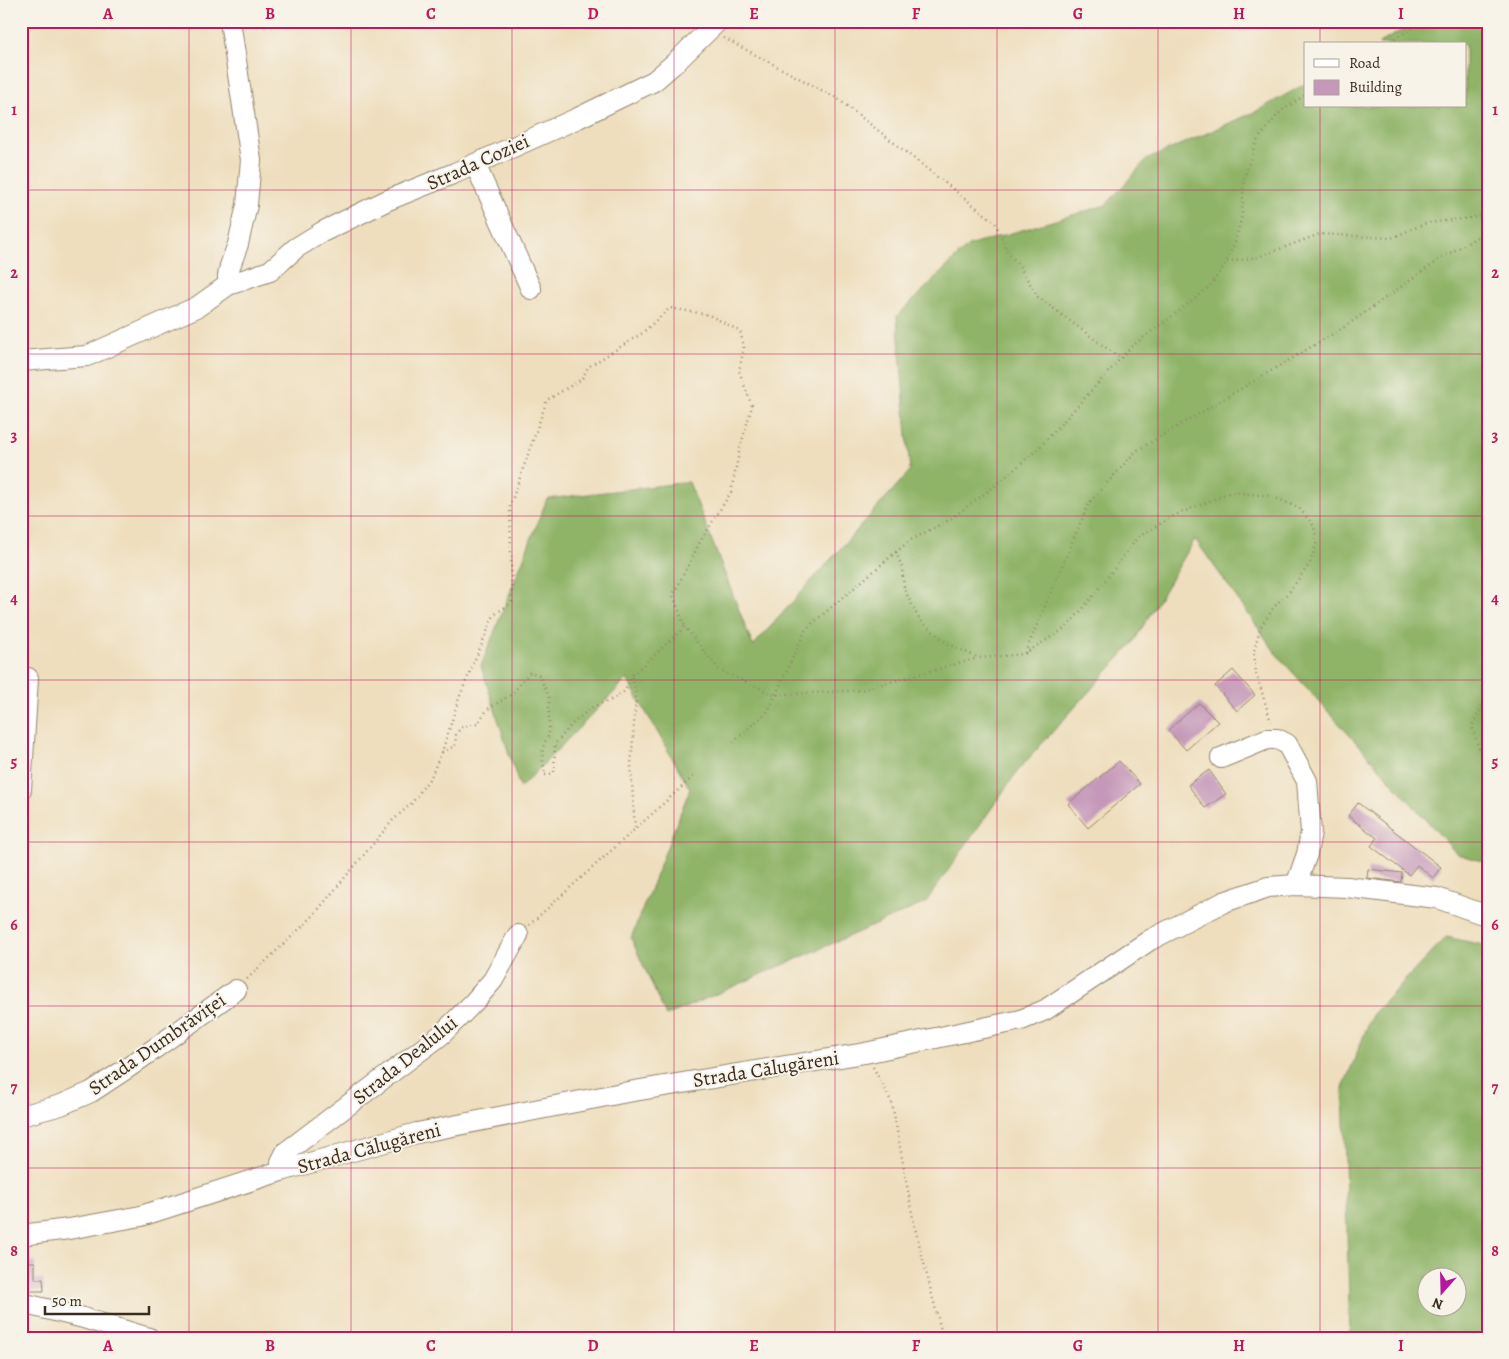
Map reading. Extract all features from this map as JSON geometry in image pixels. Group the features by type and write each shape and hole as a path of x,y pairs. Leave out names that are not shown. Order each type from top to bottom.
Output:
{"street":[{"path":"228,285 230,266 238,244 247,205 251,160 230,21"},
{"name":"Strada Coziei","path":"21,361 87,356 197,307 228,285 270,271 296,248 322,232 388,200 578,118 654,80 714,26"},
{"path":"475,164 531,288"},
{"path":"21,790 25,678"},
{"path":"1221,758 1267,739 1277,739 1287,744 1307,780 1311,832 1307,854 1296,885"},
{"name":"Strada Călugăreni","path":"21,1235 70,1229 141,1216 282,1171 417,1133 622,1093 865,1053 1021,1020 1045,1010 1150,940 1224,902 1268,887 1296,885 1347,887 1437,898 1488,916"},
{"name":"Strada Dealului","path":"282,1171 281,1162 286,1152 440,1034 474,1002 493,980 518,935"},
{"name":"Strada Dumbrăviței","path":"21,1116 61,1105 91,1092 236,990"},
{"path":"21,1303 80,1317 150,1338"}],"path":[{"path":"1389,42 1424,21"},
{"path":"714,26 838,99 995,222 1007,251 1020,267 1038,297 1120,359"},
{"path":"733,742 768,711 806,629 909,541 948,520 996,486 1040,446 1131,347 1210,286 1227,262 1234,246 1242,216 1244,178 1256,142 1281,112 1304,96"},
{"path":"1227,262 1258,257 1320,234 1391,238 1427,223 1488,214"},
{"path":"1024,654 1089,504 1136,451 1344,328 1442,257 1488,231"},
{"path":"236,990 312,917 393,820 411,804 432,775 442,752 458,698 494,616 512,602 510,506 547,400 582,379 588,367 641,334 670,308 709,315 740,331 744,347 739,371 752,406 730,492 700,542 673,595 685,627 719,670 775,695 861,690 981,658 1024,654 1067,627 1137,538 1174,516 1231,492 1271,496 1299,508 1314,526 1317,542 1310,563 1290,591 1274,607 1260,628 1254,651 1256,673 1271,722"},
{"path":"896,552 902,567 904,589 919,619 946,643 981,658"},
{"path":"442,752 455,746 456,735 462,727 476,724 488,709 512,694 530,672 539,675 549,697 549,736 544,741 542,757 545,775 554,773 555,744 574,722 594,706 611,700 625,691 632,675 685,627"},
{"path":"632,675 636,696 631,766 634,830"},
{"path":"1488,698 1472,726 1485,769 1488,772"},
{"path":"518,935 694,774"},
{"path":"865,1053 892,1103 914,1224 943,1338"}],"green space":[{"path":"1418,21 1488,21 1488,863 1457,854 1278,656 1195,539 1133,643 1019,769 925,903 666,1016 631,938 690,789 627,679 520,788 481,666 547,499 689,482 753,646 910,471 897,316 968,246 1106,205 1146,160 1255,112 1304,85 1304,108 1466,108 1466,42 1381,42"},
{"path":"1446,937 1488,946 1488,1338 1350,1338 1343,1088 1372,1015"}],"building":[{"path":"1233,670 1255,695 1237,711 1215,686"},
{"path":"1199,703 1218,722 1186,750 1168,730"},
{"path":"1119,761 1140,784 1088,828 1068,804"},
{"path":"1209,770 1226,794 1205,808 1188,785"},
{"path":"1358,803 1441,867 1433,878 1417,865 1409,875 1371,846 1377,838 1348,816"},
{"path":"1368,869 1402,873 1401,882 1367,878"},
{"path":"22,1262 35,1262 35,1279 43,1279 44,1291 23,1291"}]}
